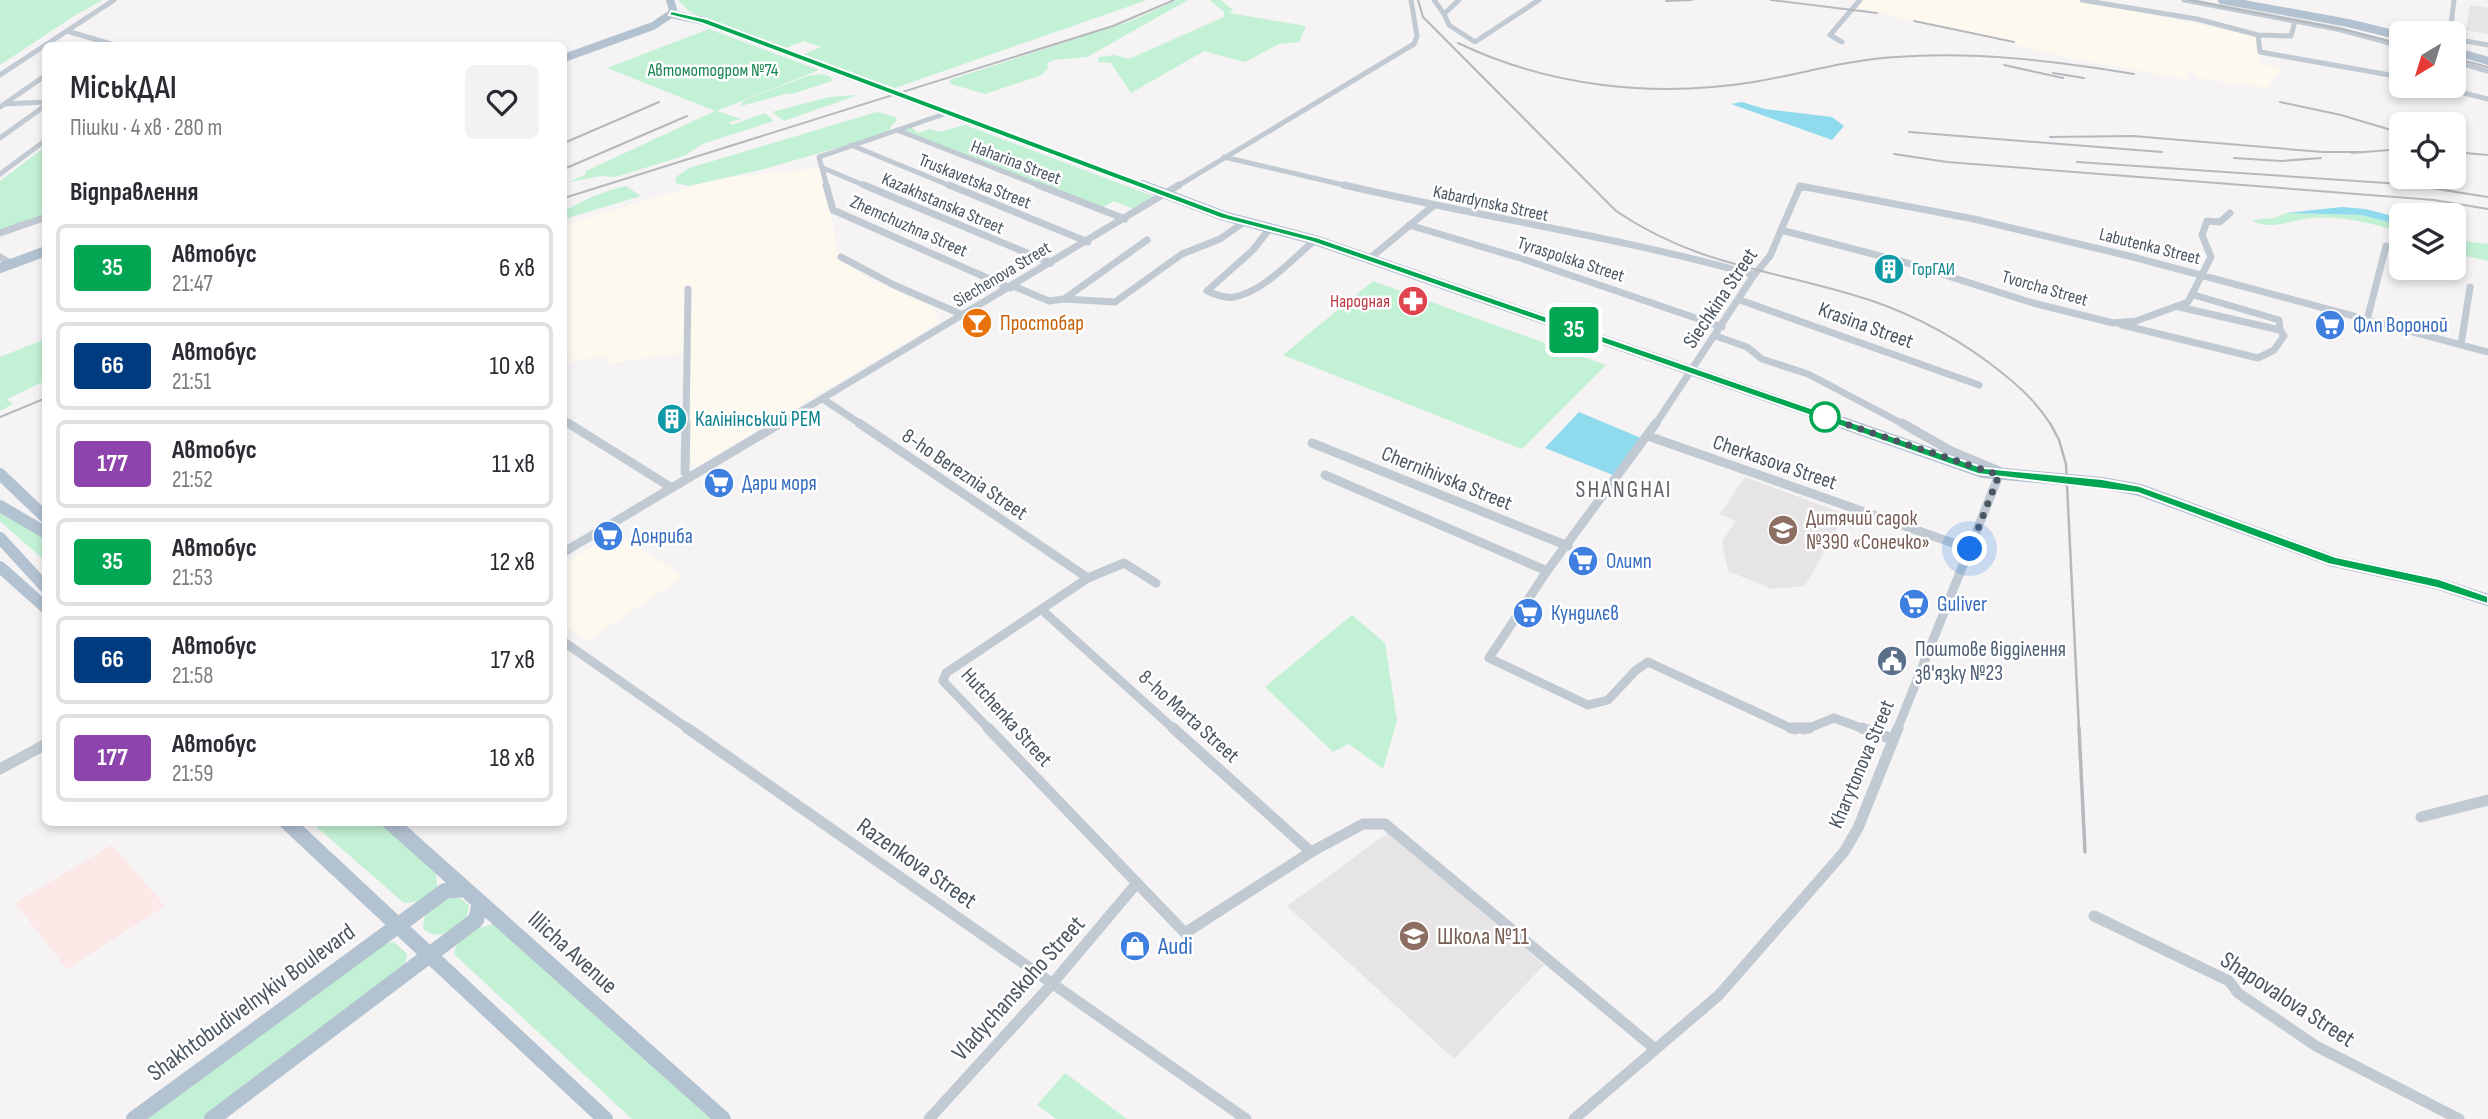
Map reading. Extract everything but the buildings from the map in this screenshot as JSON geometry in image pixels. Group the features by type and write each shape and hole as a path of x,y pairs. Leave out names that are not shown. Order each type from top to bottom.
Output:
{"main road":[{"path":"2222,0 2263,4 2389,33"},
{"path":"671,1 671,13"},
{"path":"671,1 697,18"},
{"path":"653,26 671,13 697,18 1166,195 1244,222 1315,240 1970,467 1999,475 2133,488 2333,561 2439,584 2488,600"},
{"path":"567,57 678,18 697,18"},
{"path":"2466,55 2488,61"},
{"path":"0,268 42,252"},
{"path":"0,474 42,514"},
{"path":"0,506 42,531"},
{"path":"3,540 26,556 42,573"},
{"path":"3,540 42,584"},
{"path":"0,567 42,604"},
{"path":"291,826 605,1119"},
{"name":"Illicha Avenue","path":"394,826 723,1119"},
{"name":"Shakhtobudivelnykiv Boulevard","path":"134,1119 445,891 465,889"},
{"path":"212,1119 476,920 480,902"}],"street":[{"path":"50,42 114,0"},
{"name":"Siechenova Street","path":"567,550 1088,242 1224,157 1415,44 1418,36 1410,0"},
{"path":"1434,0 1448,25 1475,42 1539,0"},
{"path":"1444,14 1459,0"},
{"path":"1842,42 1830,35 1860,0"},
{"path":"2082,0 2175,15 2258,35 2291,36 2295,22"},
{"path":"2184,0 2344,31 2389,43"},
{"path":"2451,21 2454,0"},
{"path":"67,31 104,42"},
{"path":"2258,35 2260,52 2303,61 2358,66 2389,74"},
{"path":"2466,41 2488,45"},
{"path":"0,75 42,47"},
{"path":"2466,65 2487,71"},
{"path":"1,105 42,78"},
{"path":"2466,94 2488,99"},
{"path":"1,105 42,104"},
{"path":"0,138 42,107"},
{"path":"823,168 819,157 950,112"},
{"name":"Haharina Street","path":"897,130 1125,219"},
{"path":"0,174 42,143"},
{"name":"Truskavetska Street","path":"851,145 1088,242"},
{"name":"Kabardynska Street","path":"1224,157 1433,205 1701,260 1754,275"},
{"path":"0,167 10,167"},
{"name":"Zhemchuzhna Street","path":"823,168 833,210 1049,301 1064,299 1115,302 1182,254 1220,239 1244,222"},
{"name":"Kazakhstanska Street","path":"823,168 1051,263"},
{"name":"Siechkina Street","path":"1800,186 1770,256 1754,275 1648,436 1547,571 1489,658 1588,705 1600,703 1623,689 1640,666 1648,662 1795,730 1804,730 1835,718 1892,739"},
{"name":"Labutenka Street","path":"1800,186 1975,219 2203,275 2488,352"},
{"path":"1369,259 1433,205"},
{"name":"Tvorcha Street","path":"1781,230 1907,263 2033,303 2113,323 2136,321 2188,302 2194,295 2211,257 2210,249 2202,235 2207,221 2220,222 2230,214"},
{"path":"0,233 42,218"},
{"name":"Tyraspolska Street","path":"1409,225 1520,258 1722,327"},
{"path":"1271,227 1252,250 1207,290 1226,297 1238,296 1264,280 1315,240"},
{"path":"1064,299 1147,240"},
{"path":"2367,320 2386,246"},
{"path":"0,257 11,264"},
{"path":"841,257 894,285 963,315"},
{"path":"2461,345 2470,287"},
{"path":"688,289 685,472 689,478"},
{"path":"2113,323 2258,358 2274,351 2284,336 2279,320 2194,295"},
{"name":"Krasina Street","path":"1740,300 1979,385"},
{"path":"2179,307 2280,330"},
{"path":"1716,335 1747,347 1762,359 1808,374 1846,392 1943,447 1998,471 1999,475"},
{"name":"8-ho Bereznia Street","path":"823,399 1088,578"},
{"path":"567,423 672,488"},
{"name":"Cherkasova Street","path":"1648,436 1970,549"},
{"name":"Chernihivska Street","path":"1312,443 1568,546"},
{"name":"Chernihivska Street","path":"1325,475 1547,571"},
{"name":"Kharytonova Street","path":"1574,1119 1654,1048 1720,995 1844,852 1858,828 1999,475"},
{"name":"Hutchenka Street","path":"1156,583 1124,563 1088,578 946,673 943,681 1185,933 1311,852"},
{"name":"8-ho Marta Street","path":"1042,610 1311,852"},
{"name":"Razenkova Street","path":"567,644 1246,1119"},
{"path":"0,769 42,746"},
{"path":"2421,817 2488,800"},
{"path":"1311,852 1363,824 1385,824 1654,1048"},
{"name":"Vladychanskoho Street","path":"929,1119 1052,984 1137,883"},
{"name":"Shapovalova Street","path":"2094,916 2228,981 2238,993 2316,1046 2459,1119"}],"shaded area":[{"path":"1862,0 2077,0 2259,36 2262,51 2258,63 2283,68 2267,88 2199,78 2194,72 2184,71 2190,80 2070,58 1855,7"},
{"path":"2470,5 2488,8 2488,34 2466,30"},
{"path":"821,168 840,262 876,284 933,307 940,322 697,466 689,461 691,352 606,364 607,356 568,362 567,224 720,178"},
{"name":"Дитячий садок №390 «Сонечко»","path":"1745,477 1845,514 1805,586 1772,589 1728,571 1722,542 1736,521 1720,514"},
{"path":"614,533 684,576 586,641 567,627 567,561"},
{"name":"Школа №11","path":"1388,833 1544,965 1454,1059 1287,906"},
{"path":"112,845 165,906 67,969 15,903"}],"green space":[{"path":"0,0 103,0 0,65"},
{"path":"678,0 1147,0 892,89 802,55 821,47 804,41 786,48 690,12"},
{"path":"1177,0 1188,0 1087,57 1047,63 1048,68 1042,75 985,94 951,84 949,80 1131,21"},
{"path":"1210,0 1221,0 1233,10 1229,13 1306,26 1299,42 1279,44 1245,62 1204,51 1131,93 1111,63 1097,62 1099,57 1114,55 1129,59 1224,17 1224,12"},
{"name":"Автомотодром №74","path":"709,29 819,70 717,111 741,119 729,122 732,125 765,113 774,121 702,144 686,155 616,177 602,176 568,182 715,111 607,68"},
{"path":"823,74 831,77 832,81 741,106 743,101 807,76"},
{"path":"858,95 784,121 772,112 829,97"},
{"path":"877,112 896,117 897,120 889,133 764,169 689,186 676,183 676,177 689,168"},
{"path":"965,125 1158,198 1136,210 1114,201 1102,208 903,130 911,127 918,133 930,129 939,132"},
{"path":"42,149 42,215 0,230 0,181"},
{"path":"626,186 641,196 567,218 567,209 602,193"},
{"path":"2286,213 2361,215 2389,222 2389,229 2341,219 2316,218 2271,225 2252,220 2275,218"},
{"path":"2466,241 2488,244 2488,261 2466,256"},
{"path":"1373,281 1606,365 1522,449 1283,355"},
{"path":"42,340 42,382 7,399 13,404 0,411 0,357"},
{"path":"0,513 42,535 42,558 0,521"},
{"path":"1352,615 1385,643 1397,721 1383,769 1349,744 1333,752 1265,687"},
{"path":"315,826 383,826 436,872 437,887 421,901 404,903"},
{"path":"460,898 469,905 467,917 442,934 436,935 424,930 425,916 434,906 446,900"},
{"path":"493,924 711,1119 632,1119 454,954 456,945 476,929"},
{"path":"394,942 407,954 405,965 398,973 204,1119 141,1119 384,944"},
{"path":"1065,1073 1127,1119 1056,1119 1037,1105"}],"water":[{"path":"1742,102 1765,109 1832,117 1844,126 1832,140 1731,104"},
{"path":"2342,207 2365,209 2389,215 2389,222 2361,215 2286,213"},
{"path":"1579,412 1641,438 1613,475 1545,448"}],"tram line":[{"path":"2189,0 2342,29 2389,41"},
{"path":"2466,61 2488,67"}],"railway":[{"path":"567,197 1113,26 1174,0"},
{"path":"1418,0 1423,17 1616,211 1645,229 1702,254 1869,300 1922,322 1972,351 2006,376 2030,398 2051,425"},
{"path":"1666,1 1692,0"},
{"path":"1771,0 1877,13"},
{"path":"1914,21 2014,42"},
{"path":"1458,43 1529,70 1603,85 1641,88 1716,87 1860,61 1926,55 2015,58 2134,74"},
{"path":"2004,65 2063,78"},
{"path":"2053,73 2084,78"},
{"path":"567,142 659,102"},
{"path":"2280,102 2341,115 2389,129"},
{"path":"567,168 687,116"},
{"path":"1909,132 2162,152"},
{"path":"2050,137 2133,136 2323,152 2360,152"},
{"path":"2352,153 2389,150"},
{"path":"2466,153 2488,155"},
{"path":"1894,154 1947,162 2434,200 2488,209"},
{"path":"2234,158 2281,161 2321,158"},
{"path":"2077,162 2401,184 2451,191"},
{"path":"2443,190 2488,197"},
{"path":"0,417 42,400"},
{"path":"2050,423 2059,440 2066,464 2079,730"},
{"path":"2079,728 2085,852"}],"bus line":[{"name":"35","path":"671,13 697,18 902,93 1224,216 1315,240 1983,472 2127,486 2333,561 2439,584 2488,600"}],"place":[{"name":"ГорГАИ","path":"1889,269"},
{"name":"Народная","path":"1413,301"},
{"name":"Простобар","path":"977,323"},
{"name":"Флп Вороной","path":"2330,325"},
{"name":"Калінінський РЕМ","path":"672,419"},
{"name":"Дари моря","path":"719,483"},
{"name":"Дитячий садок №390 «Сонечко»","path":"1783,530"},
{"name":"Донриба","path":"608,536"},
{"name":"Олимп","path":"1583,561"},
{"name":"Guliver","path":"1914,604"},
{"name":"Кундилєв","path":"1528,613"},
{"name":"Поштове відділення зв'язку №23","path":"1892,661"},
{"name":"Школа №11","path":"1414,936"},
{"name":"Audi","path":"1135,946"}],"district":[{"name":"SHANGHAI","path":"1624,489"}],"route":[{"path":"1825,417 1983,472 1999,475 1970,549"}]}
